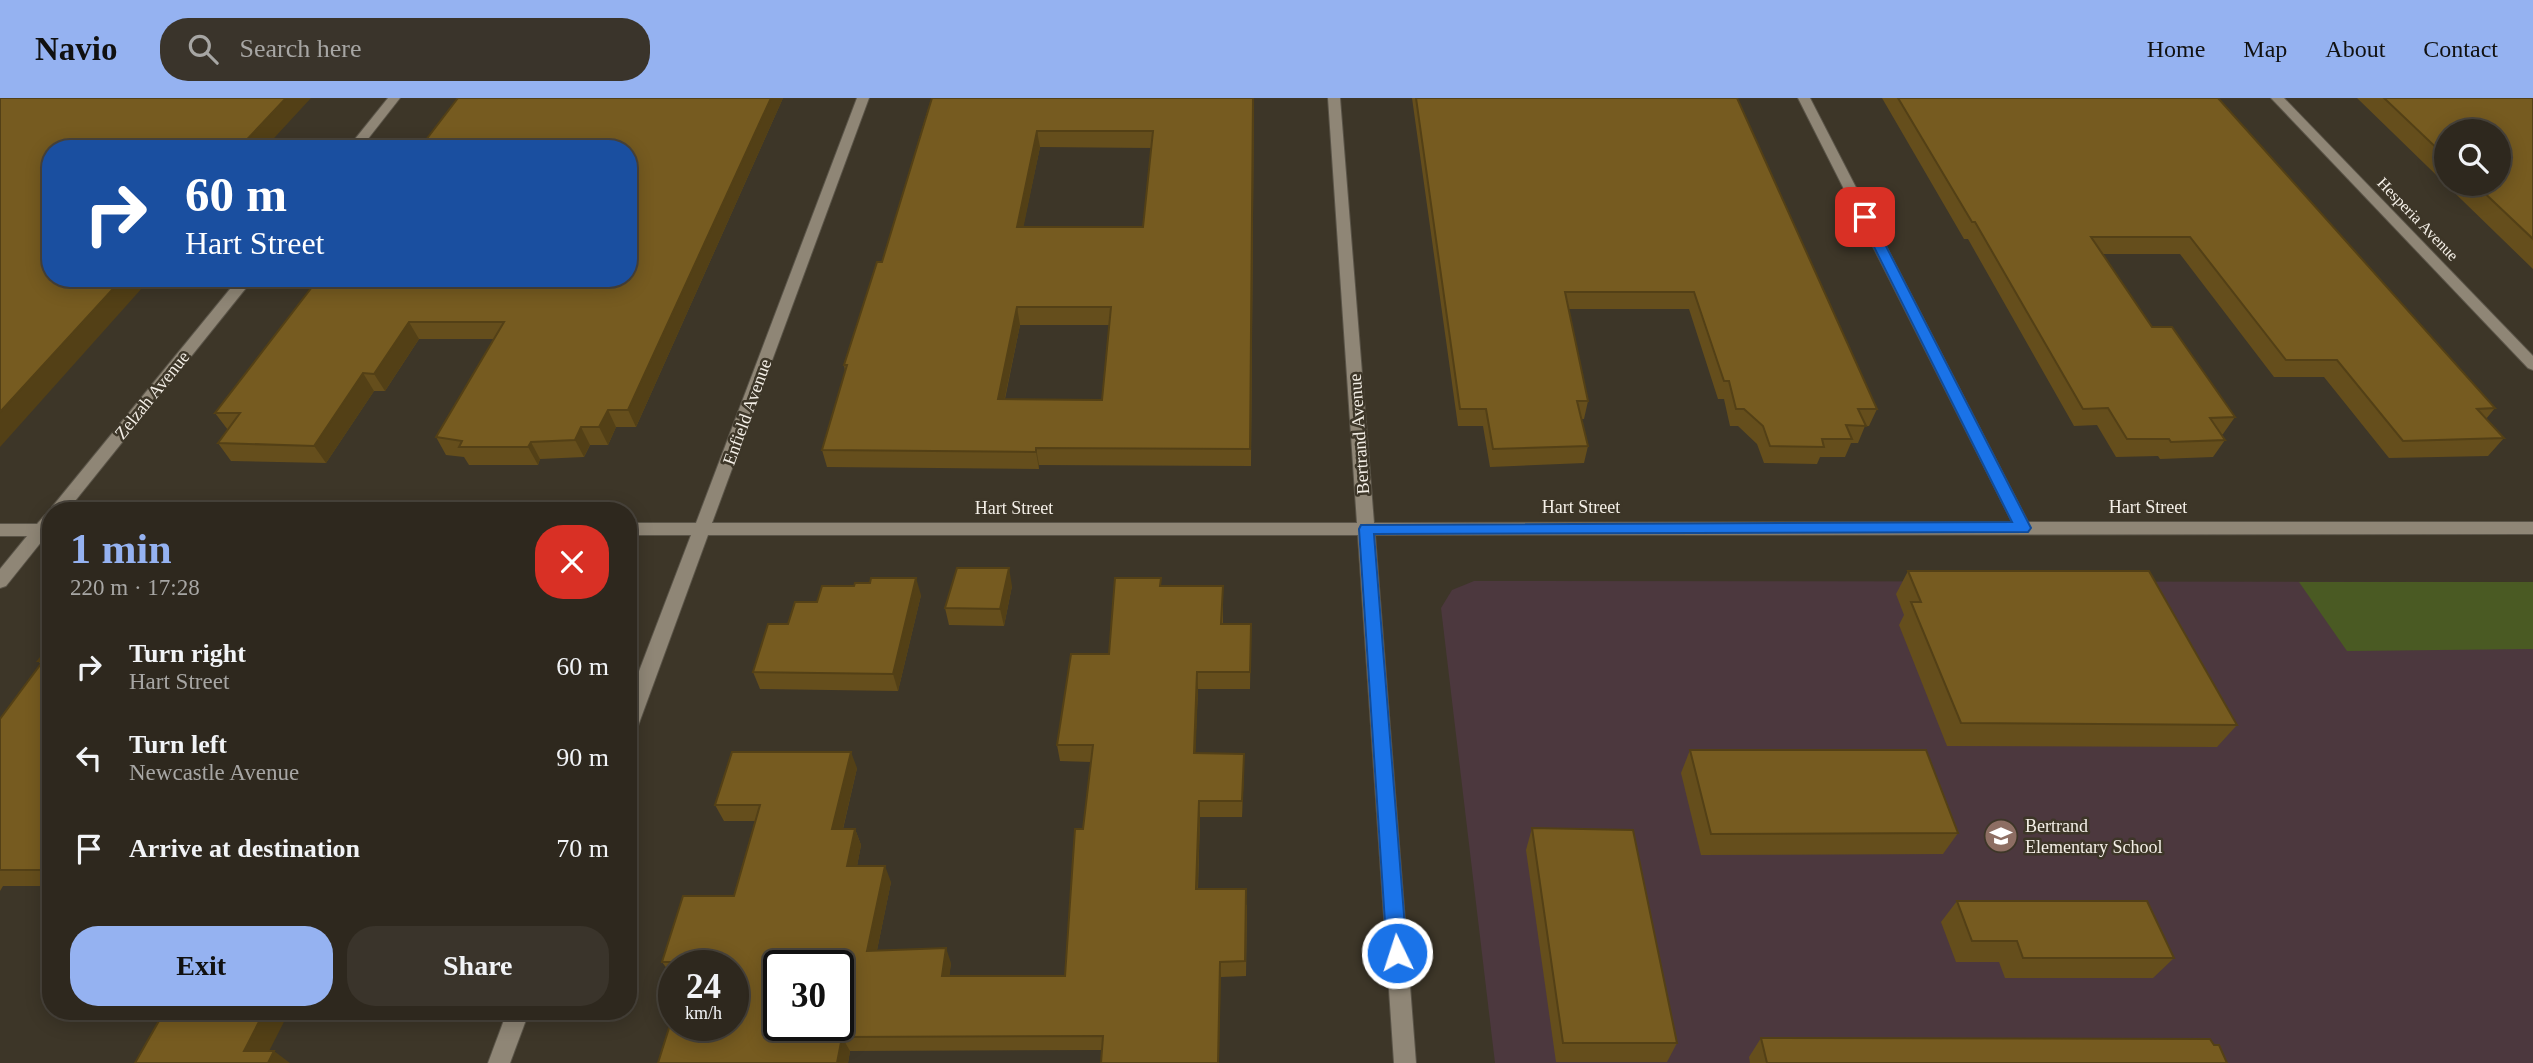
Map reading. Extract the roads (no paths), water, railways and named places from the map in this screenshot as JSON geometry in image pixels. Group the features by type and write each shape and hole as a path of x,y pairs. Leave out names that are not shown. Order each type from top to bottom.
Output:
{"street":[{"path":"360,140 394,98"},
{"name":"Enfield Avenue","path":"637,702 863,98"},
{"name":"Bertrand Avenue","path":"1334,98 1405,1063"},
{"path":"1804,98 2023,528"},
{"name":"Hesperia Avenue","path":"2277,98 2533,365"},
{"name":"Zelzah Avenue","path":"65,502 240,287"},
{"path":"0,530 42,526"},
{"name":"Hart Street","path":"637,529 2533,528"},
{"path":"0,581 42,533"},
{"path":"499,1063 516,1020"}],"place":[{"name":"Bertrand Elementary School","path":"2001,836"}]}
